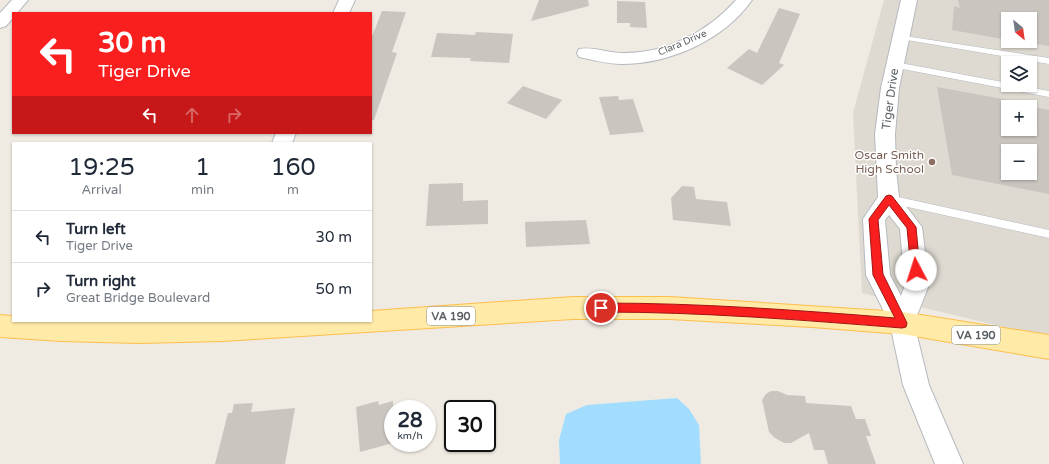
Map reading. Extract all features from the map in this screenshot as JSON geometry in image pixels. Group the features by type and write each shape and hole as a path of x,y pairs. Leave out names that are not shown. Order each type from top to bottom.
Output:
{"main road":[{"name":"VA 190","path":"372,322 573,308 670,308 902,323 1049,347"},
{"name":"VA 190","path":"0,326 85,331 139,332 200,326 336,324 366,322"}],"street":[{"path":"0,23 20,0"},
{"path":"341,12 347,0"},
{"name":"Clara Drive","path":"585,52 606,58 631,58 664,53 696,39 722,23 744,0"},
{"name":"Tiger Drive","path":"889,199 886,170 885,134 890,88 909,0"},
{"path":"902,323 917,285 911,227 889,199 874,219 878,275 902,323 916,385 949,464"}],"lane":[{"path":"901,36 1049,61"},
{"path":"895,64 1049,94"},
{"path":"889,199 1049,234"}],"shaded area":[{"name":"Oscar Smith High School","path":"884,0 1049,0 1049,338 862,293 853,113"}],"water":[{"path":"677,398 689,409 699,425 701,464 560,464 559,440 566,414 587,405"}],"building":[{"path":"539,0 588,0 589,6 531,21"},
{"path":"958,0 1049,0 1049,46 1037,44 1037,12 1001,12 1001,39 952,30 954,6 960,8"},
{"path":"617,1 645,2 647,28 630,27 630,23 617,23"},
{"path":"779,8 800,14 779,63 784,65 762,85 727,68 749,49 757,53"},
{"path":"382,11 406,12 392,52 397,53 374,120 372,120 372,36"},
{"path":"476,32 513,34 509,63 470,61 471,58 431,57 437,33 475,35"},
{"path":"523,86 562,100 546,119 507,103"},
{"path":"937,87 1009,100 1001,100 1001,136 1037,136 1037,108 1049,110 1049,194 952,175"},
{"path":"618,96 619,100 633,99 644,132 610,135 599,97"},
{"path":"463,183 463,201 488,200 488,224 426,226 429,184"},
{"path":"682,186 694,187 696,199 727,202 731,226 673,220 671,198"},
{"path":"586,220 590,244 526,247 525,222"},
{"path":"771,391 778,391 787,395 805,396 806,403 851,406 856,419 865,419 871,436 866,436 876,464 828,464 824,450 814,450 809,433 791,443 784,443 775,438 769,432 762,400 766,394"},
{"path":"378,401 379,405 384,404 384,445 360,452 356,407"},
{"path":"253,403 251,412 295,408 285,464 215,464 228,413 232,413 234,404"}],"place":[{"name":"Oscar Smith High School","path":"932,162"}],"route":[{"path":"601,308 670,308 902,323 878,275 874,219 889,199 911,227 916,270"}]}
